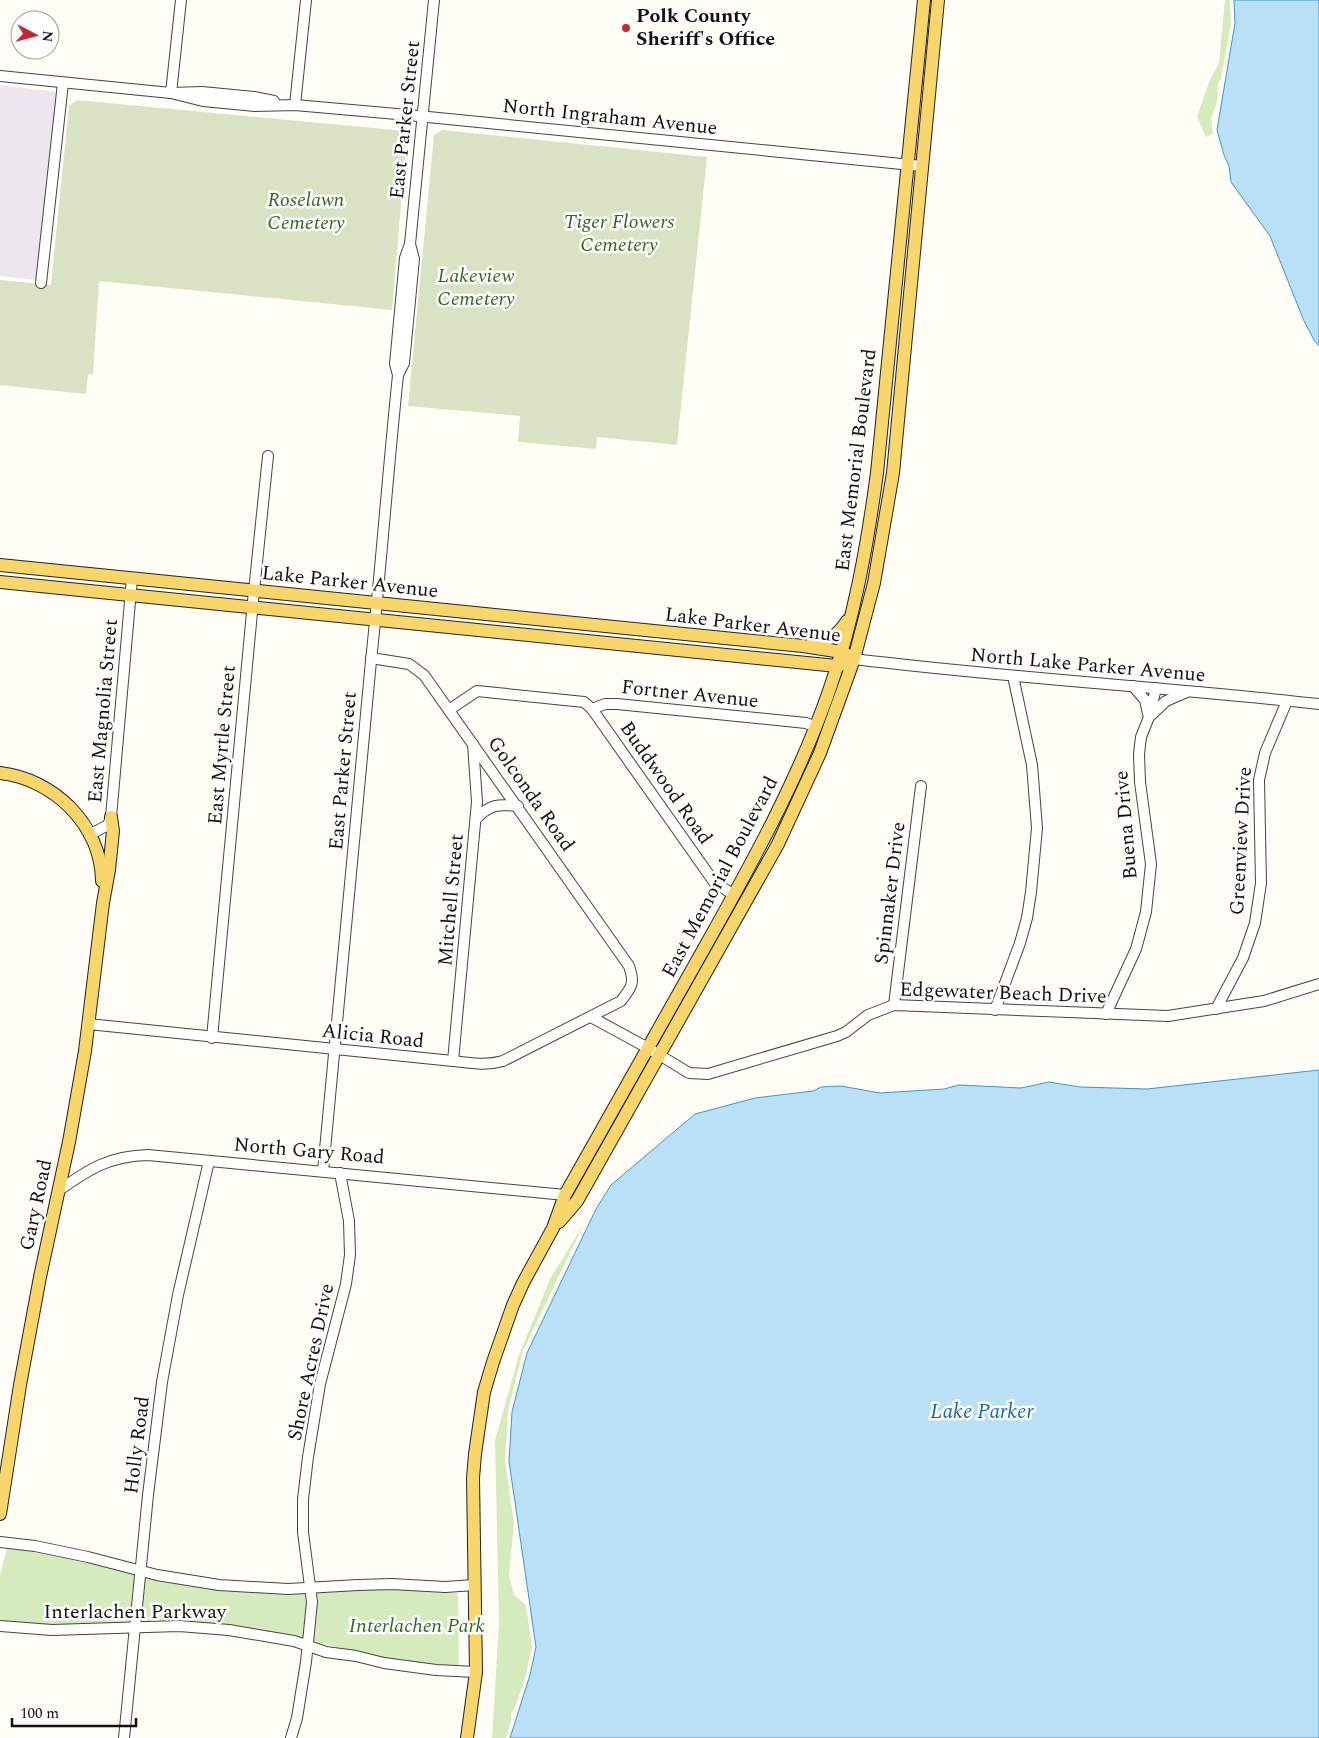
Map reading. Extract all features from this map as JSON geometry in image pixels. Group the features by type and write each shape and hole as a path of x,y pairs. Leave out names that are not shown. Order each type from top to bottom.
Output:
{"main road":[{"name":"East Memorial Boulevard","path":"557,1224 566,1195 734,895 778,812 816,727 838,666 851,615 873,504 924,0"},
{"name":"East Memorial Boulevard","path":"467,1738 476,1672 473,1483 475,1454 484,1392 513,1305 523,1283 557,1224 577,1201 767,866 792,816 823,745 854,659 880,549 893,473 938,0"},
{"path":"888,369 894,377 899,404"},
{"name":"Lake Parker Avenue","path":"0,565 803,646 842,652 854,659"},
{"name":"Lake Parker Avenue","path":"0,582 838,666 854,659"},
{"path":"803,646 819,644 830,640 841,630 851,615"},
{"path":"0,773 19,776 50,790 73,810 89,835 102,869 103,904"},
{"path":"103,904 113,836 111,817"},
{"name":"Gary Road","path":"0,1514 24,1366 69,1142 88,1024 103,904"}],"street":[{"path":"171,93 181,0"},
{"path":"295,105 306,0"},
{"name":"East Parker Street","path":"324,1170 371,658 378,603 388,468 398,375 404,363 414,259 410,244 434,0"},
{"name":"North Ingraham Avenue","path":"0,76 171,93 211,102 255,106 295,105 423,116 922,166"},
{"path":"42,284 63,83"},
{"name":"East Myrtle Street","path":"212,1038 268,456"},
{"name":"East Magnolia Street","path":"89,835 108,825 111,817 132,578"},
{"name":"Golconda Road","path":"371,658 409,664 424,675 629,966 632,975 632,985"},
{"name":"North Lake Parker Avenue","path":"854,659 1013,676 1319,704"},
{"path":"995,1010 1020,943 1027,918 1032,892 1037,828 1032,765 1013,676"},
{"path":"1133,686 1145,700 1149,717"},
{"name":"Buena Drive","path":"1106,1014 1136,949 1148,895 1150,864 1139,768 1142,737 1156,688"},
{"name":"Fortner Avenue","path":"449,710 472,694 481,691 574,700 584,702 592,709 604,704 617,704 806,723 816,727"},
{"path":"1149,717 1166,701 1191,691"},
{"name":"Greenview Drive","path":"1216,1010 1244,958 1255,923 1261,875 1259,780 1265,753 1287,700"},
{"name":"Buddwood Road","path":"592,709 714,882 734,895"},
{"name":"Mitchell Street","path":"453,1061 476,819 477,802 473,743"},
{"name":"Spinnaker Drive","path":"894,1005 921,786"},
{"path":"476,819 482,812 493,806 518,806"},
{"name":"Edgewater Beach Drive","path":"591,1017 648,1048 688,1073 708,1074 837,1036 846,1032 868,1015 894,1005 1168,1016 1264,1001 1319,984"},
{"name":"Alicia Road","path":"88,1024 480,1065 492,1064 503,1060 591,1017 621,1001 632,985"},
{"name":"North Gary Road","path":"58,1191 88,1170 117,1158 148,1155 324,1170 566,1195"},
{"name":"Holly Road","path":"124,1738 150,1476 163,1374 185,1262 209,1161"},
{"name":"Shore Acres Drive","path":"291,1738 297,1718 306,1662 312,1602 303,1532 303,1499 308,1457 320,1384 346,1284 350,1255 349,1221 340,1172"},
{"name":"Interlachen Parkway","path":"0,1542 34,1546 88,1557 140,1571 219,1585 254,1588 311,1588 392,1584 445,1587 475,1585"},
{"name":"Interlachen Parkway","path":"0,1626 52,1630 179,1626 229,1630 256,1633 294,1641 326,1652 356,1656 384,1664 476,1672"}],"shaded area":[{"path":"0,85 57,92 37,280 0,276"}],"green space":[{"path":"1225,0 1230,0 1231,23 1221,79 1218,83 1217,103 1211,118 1213,134 1206,137 1197,117 1209,82 1219,63"},
{"name":"Roselawn Cemetery","path":"77,100 405,131 407,133 392,310 99,281 93,375 88,374 86,394 0,385 0,280 51,285 69,106"},
{"path":"442,130 707,157 677,445 597,437 596,449 518,442 520,416 408,406 434,135"},
{"path":"584,1224 523,1351 508,1411 505,1461 514,1523 509,1575 514,1595 526,1605 532,1647 526,1675 511,1714 506,1738 492,1738 499,1623 495,1440 519,1355 551,1277"},
{"name":"Interlachen Park","path":"7,1548 65,1555 216,1587 417,1588 458,1593 459,1665 422,1665 377,1657 281,1633 220,1625 126,1622 64,1626 0,1622 0,1575"}],"water":[{"path":"1234,0 1319,0 1319,346 1304,321 1270,236 1231,182 1229,166 1217,130 1235,23"},
{"name":"Lake Parker","path":"1319,1070 1319,1738 510,1738 530,1675 536,1647 509,1461 512,1412 527,1353 596,1209 611,1185 695,1114 755,1098 813,1091 821,1087 841,1086 880,1093 944,1089 959,1085 1021,1088 1049,1082 1080,1087 1147,1089"}],"place":[{"name":"Polk County Sheriff's Office","path":"626,28"}],"park label":[{"name":"Tiger Flowers Cemetery","path":"619,234"},
{"name":"Lakeview Cemetery","path":"476,288"}]}
